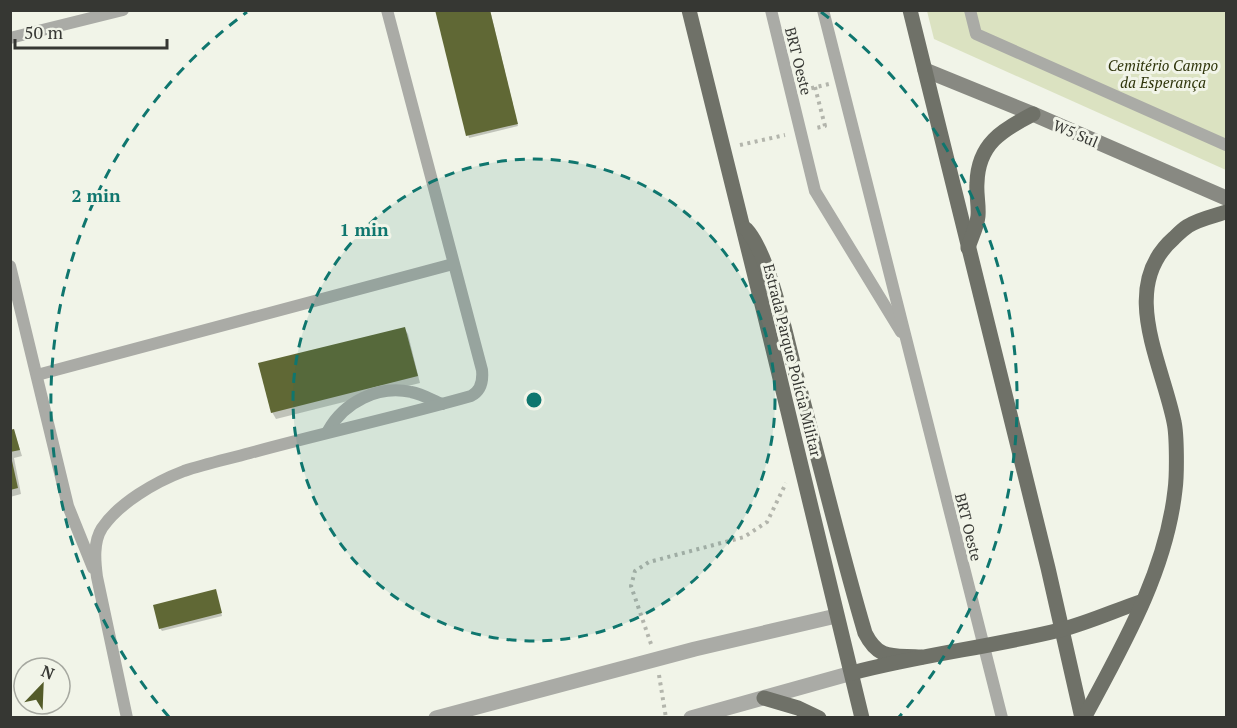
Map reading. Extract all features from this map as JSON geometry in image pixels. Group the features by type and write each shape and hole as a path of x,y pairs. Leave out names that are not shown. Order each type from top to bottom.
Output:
{"main road":[{"name":"Estrada Parque Polícia Militar","path":"689,10 862,717"},
{"path":"910,10 1083,717"},
{"name":"W5 Sul","path":"925,70 1227,198"},
{"path":"968,248 978,217 977,181 984,152 994,138 1003,131 1033,114"},
{"path":"1083,717 1143,601 1165,542 1175,490 1175,424 1145,302 1150,271 1164,247 1188,226 1227,212"},
{"path":"742,225 756,243 776,300 865,633 872,647 878,652 886,655 921,657"},
{"path":"852,673 1062,629 1143,601"},
{"path":"764,698 819,717"}],"street":[{"path":"436,717 656,659 836,616"},
{"path":"691,717 852,673"}],"lane":[{"path":"10,38 123,10"},
{"path":"96,577 95,556 100,530 120,510 148,490 183,472 328,431 442,404 474,395 478,391 483,376 387,10"},
{"name":"BRT Oeste","path":"771,10 815,191 908,343"},
{"name":"BRT Oeste","path":"822,10 1002,717"},
{"path":"970,10 976,34 1227,145"},
{"path":"37,375 453,264"},
{"path":"10,266 68,506 96,577 127,717"},
{"path":"328,431 334,420 345,409 358,400 379,392 394,390 413,392 442,404"}],"path":[{"path":"723,149 825,126 815,87"},
{"path":"666,717 656,659 631,586 635,571 649,562 744,537 767,522 786,485 785,474"}],"green space":[{"name":"Cemitério Campo da Esperança","path":"927,11 1226,11 1226,170 934,39"}],"building":[{"path":"435,10 490,10 518,124 466,136"},
{"path":"405,327 418,376 271,413 258,363"},
{"path":"14,429 20,450 10,452 10,430"},
{"path":"10,452 18,488 10,490"},
{"path":"216,589 222,613 159,629 153,605"}]}
